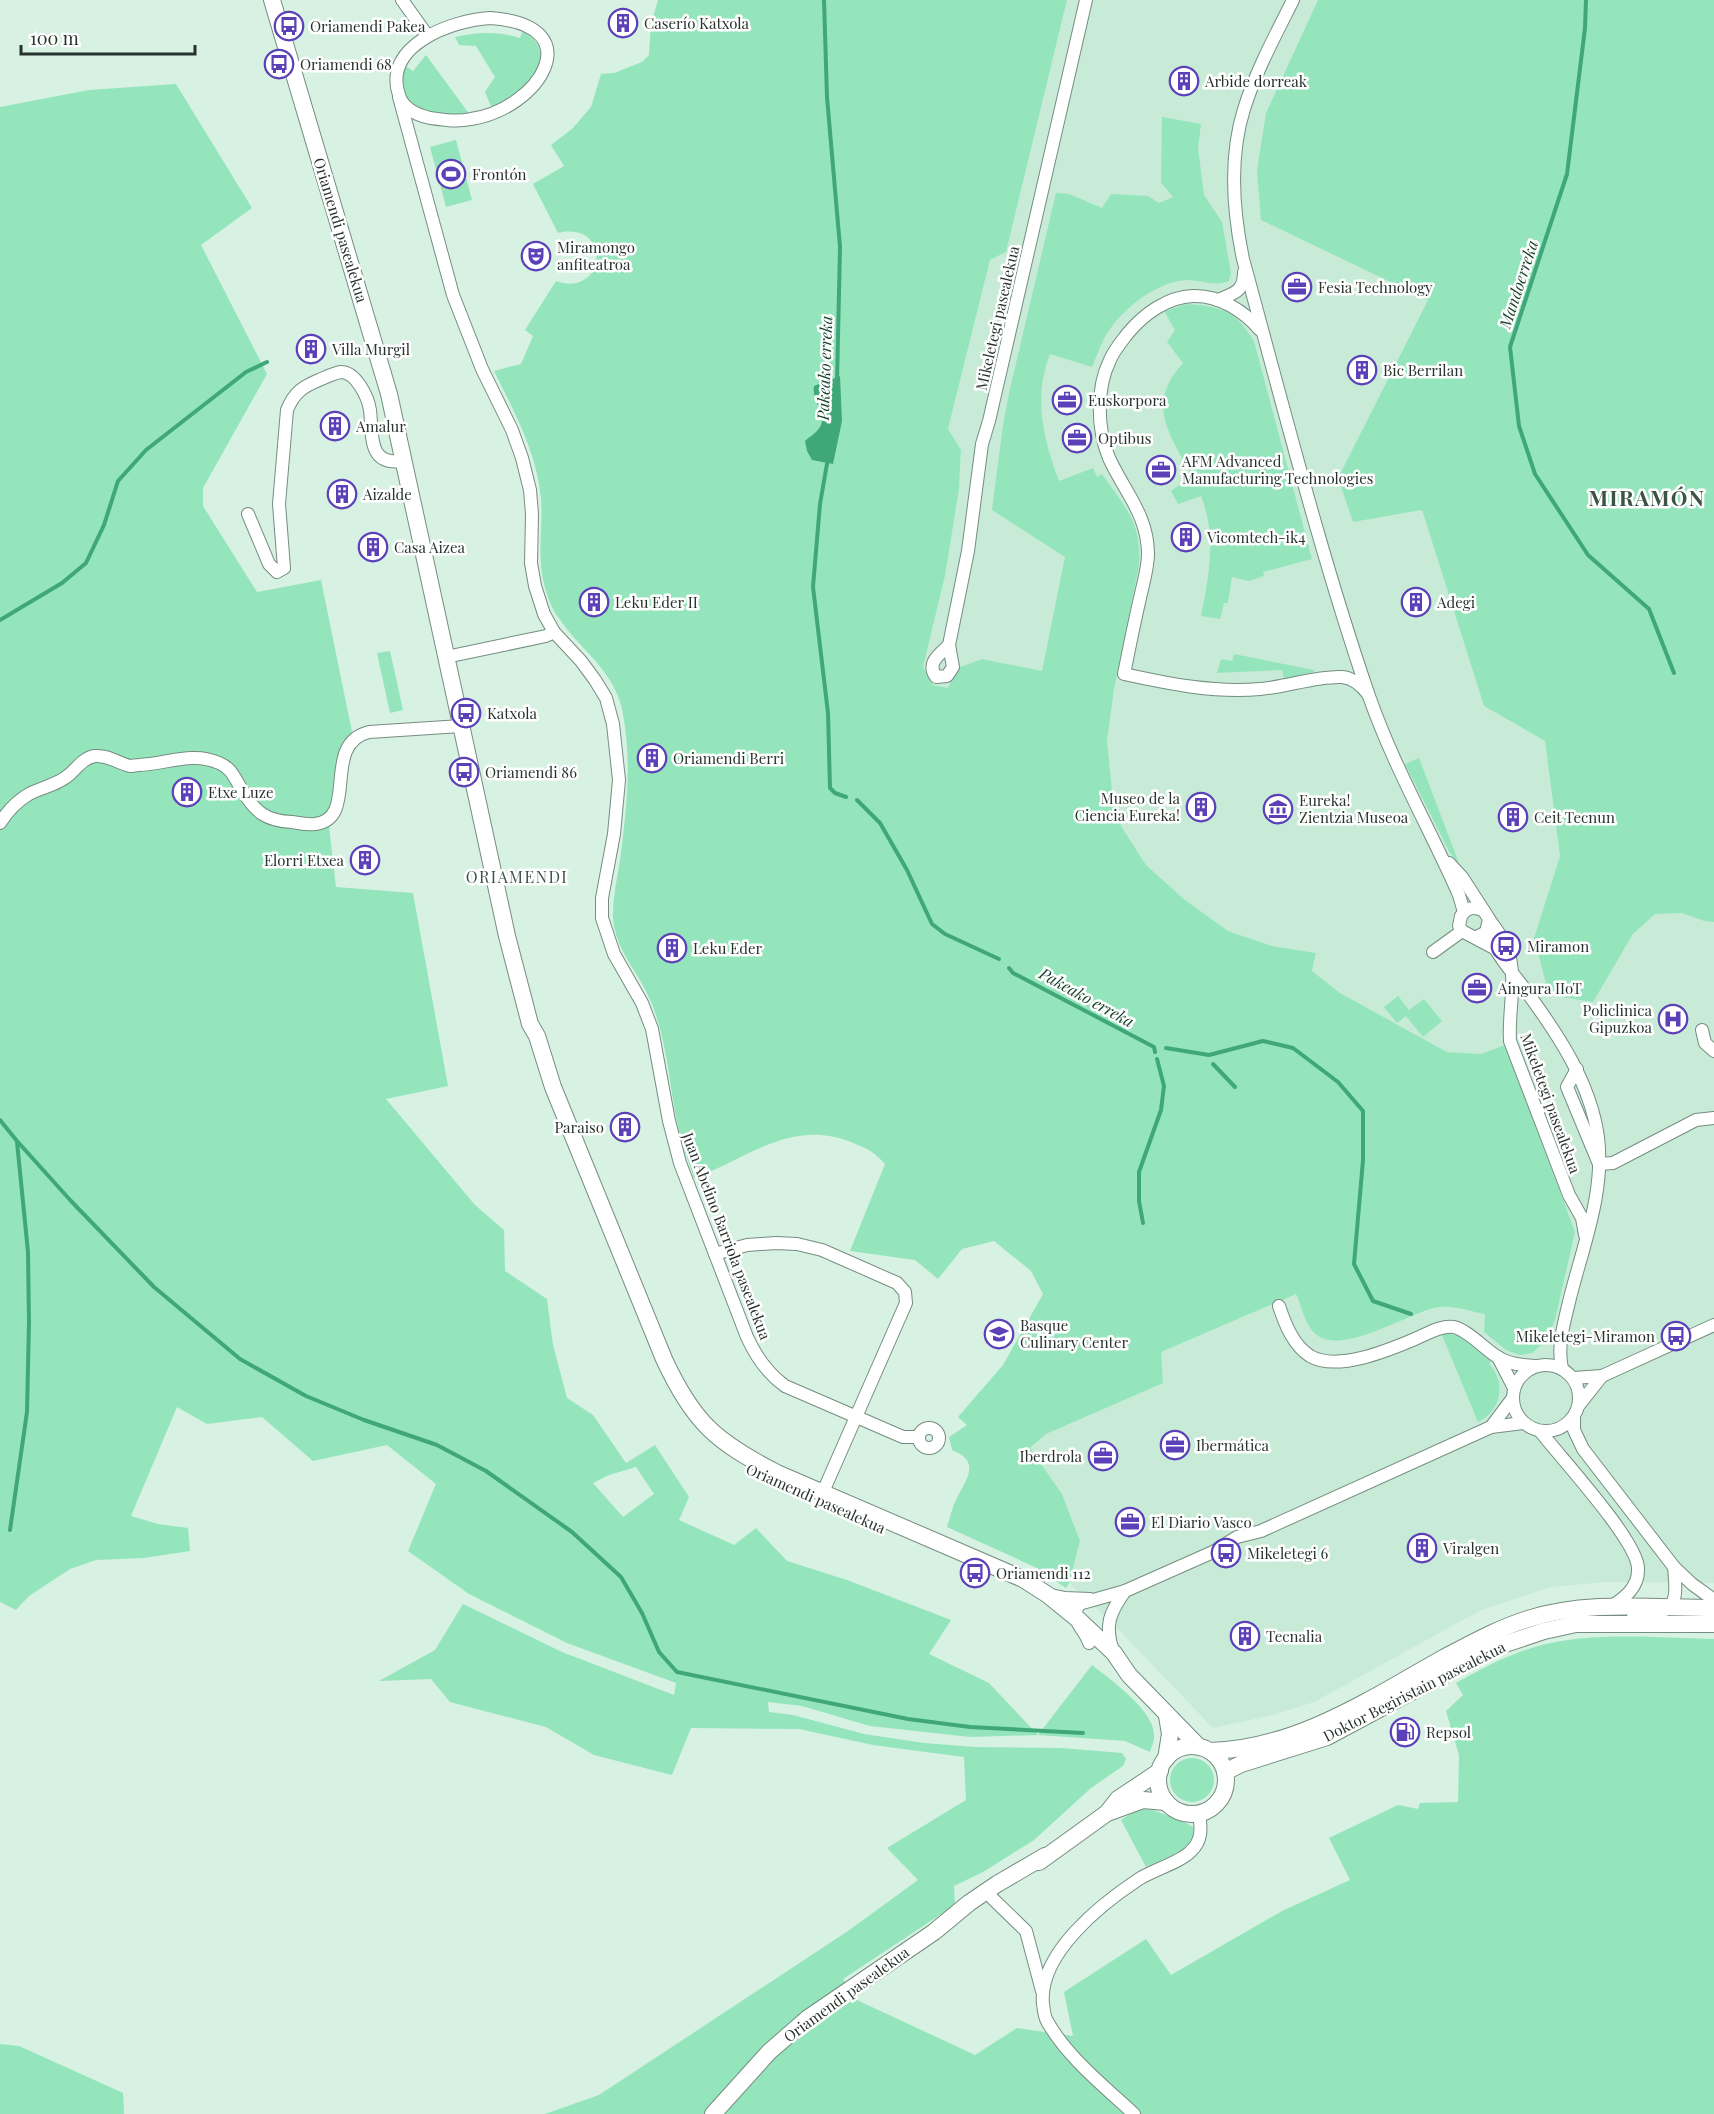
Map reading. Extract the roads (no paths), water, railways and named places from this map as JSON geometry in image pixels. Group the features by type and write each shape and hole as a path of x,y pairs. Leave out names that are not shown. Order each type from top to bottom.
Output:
{"street":[{"name":"Oriamendi pasealekua","path":"272,0 389,394 507,936 530,1024 530,1038 537,1070 668,1390 686,1418 711,1444 734,1461 769,1479 1017,1586 1050,1608 1106,1661 1129,1675"},
{"path":"402,0 427,35"},
{"name":"Mikeletegi pasealekua","path":"949,645 968,551 982,444 1086,0"},
{"name":"Mikeletegi pasealekua","path":"1293,0 1262,64 1243,112 1234,176 1234,207 1243,259 1330,577 1369,695 1415,802 1460,895 1464,912 1459,921 1462,931 1470,937 1483,925"},
{"path":"476,19 506,19 536,31 544,40 548,59 543,75 507,107 473,119 450,120 426,117 407,108 399,96 396,83 399,67 410,51 427,35 443,28 476,19"},
{"name":"Juan Abelino Barriola pasealekua","path":"399,96 453,295 482,369 512,430 522,458 531,502 531,563 535,586 544,614 554,632 596,680 606,698 613,724 619,780 614,834 602,898 602,918 614,954 642,1003 652,1029 675,1146 715,1254 754,1352 774,1378 785,1386 903,1437 918,1437"},
{"path":"1218,300 1240,289 1244,283 1243,259"},
{"path":"1263,333 1241,312 1218,300 1196,296 1180,297 1155,308 1138,321 1110,359 1100,395 1100,417 1104,441 1109,457 1144,522 1148,556 1124,674 1190,687 1236,690 1290,686 1342,677 1357,682 1369,695"},
{"path":"248,514 269,564 277,572 284,568 279,504 287,410 293,396 310,384 328,376 342,372 352,376 363,391 370,407 372,440 375,450 390,463 403,461"},
{"path":"446,657 546,636 554,632"},
{"path":"0,823 10,810 28,794 55,784 70,774 77,765 94,756 104,756 130,765 154,765 192,757 212,760 232,771 246,797 267,819 315,824 326,820 337,806 343,755 359,735 369,732 461,726"},
{"name":"Mikeletegi pasealekua","path":"1442,856 1462,877 1494,948 1577,1069 1594,1115 1599,1164 1597,1198 1561,1338 1562,1369"},
{"path":"1464,912 1473,908 1483,925"},
{"name":"Mikeletegi pasealekua","path":"1483,925 1506,946 1513,974 1510,1041 1569,1195 1582,1218 1585,1239"},
{"path":"1433,952 1462,931"},
{"name":"Oriamendi pasealekua","path":"530,1024 537,1036 553,1087 678,1389 708,1429 742,1456 1013,1575 1048,1595 1113,1653 1129,1675 1167,1716 1205,1749"},
{"path":"1702,1030 1705,1043 1714,1051"},
{"path":"1599,1164 1613,1163 1696,1120 1714,1118"},
{"path":"715,1254 747,1245 797,1244 822,1250 856,1264 897,1283 905,1292 906,1303 822,1492"},
{"path":"1279,1306 1287,1328 1298,1345 1310,1355 1322,1360 1339,1362 1360,1357 1390,1349 1444,1328 1455,1328 1463,1331 1498,1357 1515,1365 1562,1369 1573,1378 1580,1395 1574,1430 1583,1449 1674,1567 1714,1600"},
{"path":"1573,1378 1602,1376 1714,1325"},
{"name":"Mikeletegi pasealekua","path":"1539,1366 1561,1338"},
{"path":"1498,1357 1513,1394 1514,1408 1523,1423"},
{"path":"1491,1427 1513,1394 1518,1379 1526,1371 1539,1366"},
{"path":"1089,1643 1088,1636 1078,1628 1075,1613 1079,1604 1125,1591 1224,1547 1237,1537 1255,1533 1491,1427 1523,1423 1540,1431 1559,1429 1576,1411 1602,1376"},
{"path":"1540,1431 1607,1514 1630,1546 1635,1557 1638,1568 1635,1584 1608,1616"},
{"path":"769,1479 783,1481 810,1492 822,1492"},
{"path":"822,1492 827,1499 839,1505 845,1512"},
{"path":"1670,1608 1675,1600 1674,1567"},
{"path":"1113,1653 1109,1638 1110,1615 1125,1591"},
{"path":"1048,1595 1094,1599"},
{"path":"1163,1765 1181,1748 1244,1748 1313,1728 1479,1639 1528,1619 1558,1611 1608,1616 1670,1608 1714,1608"},
{"name":"Doktor Begiristain pasealekua","path":"1225,1773 1241,1764 1328,1737 1493,1648 1519,1638 1608,1616 1714,1624"},
{"path":"1167,1716 1170,1734 1158,1784 1166,1802 1174,1809 1184,1813 1199,1813 1212,1808 1220,1801 1224,1792 1225,1773 1222,1764 1205,1749"},
{"name":"Oriamendi pasealekua","path":"934,1932 992,1898 1045,1856 1107,1813 1118,1799 1163,1765"},
{"path":"1107,1813 1143,1800 1166,1802"},
{"path":"1042,1992 1048,1970 1072,1933 1140,1878 1191,1852 1200,1838 1202,1827 1199,1813"},
{"name":"Oriamendi pasealekua","path":"713,2114 787,2035 934,1932 969,1903 1045,1856"},
{"path":"992,1898 1026,1931 1042,1992 1045,2019 1063,2045 1134,2114"}],"waterway":[{"name":"Pakeako erreka","path":"824,0 827,97 840,247 837,382"},
{"name":"Mandoerreka","path":"1586,0 1585,28 1567,174 1510,347 1519,426 1535,474 1588,555 1649,609 1674,673"},
{"path":"0,620 62,583 86,563 104,525 118,481 146,450 246,372 267,362"},
{"name":"Pakeako erreka","path":"828,458 820,504 813,587 828,713 830,788 835,793 846,797"},
{"name":"Pakeako erreka","path":"857,800 880,823 907,870 932,924 945,934 999,959"},
{"name":"Pakeako erreka","path":"1009,968 1013,973 1154,1047 1155,1052"},
{"path":"1166,1048 1209,1055 1263,1041 1293,1048 1338,1082 1363,1111 1363,1160 1354,1264 1373,1301 1411,1314"},
{"path":"1143,1223 1139,1201 1139,1172 1161,1110 1164,1086 1157,1059"},
{"path":"1213,1064 1235,1087"},
{"path":"0,1120 71,1201 154,1287 240,1359 306,1396 364,1420 437,1445 486,1471 572,1532 621,1577 642,1613 659,1652 677,1672 908,1719 970,1727 1083,1733"},
{"path":"10,1530 27,1412 29,1322 28,1252 17,1142"}],"place":[{"name":"Caserío Katxola","path":"623,23"},
{"name":"Oriamendi Pakea","path":"289,26"},
{"name":"Oriamendi 68","path":"279,64"},
{"name":"Arbide dorreak","path":"1184,81"},
{"name":"Frontón","path":"451,174"},
{"name":"Miramongo anfiteatroa","path":"536,256"},
{"name":"Fesia Technology","path":"1297,287"},
{"name":"Villa Murgil","path":"311,349"},
{"name":"Bic Berrilan","path":"1362,370"},
{"name":"Euskorpora","path":"1067,400"},
{"name":"Amalur","path":"335,426"},
{"name":"Optibus","path":"1077,438"},
{"name":"AFM Advanced Manufacturing Technologies","path":"1161,470"},
{"name":"Aizalde","path":"342,494"},
{"name":"Vicomtech-ik4","path":"1186,537"},
{"name":"Casa Aizea","path":"373,547"},
{"name":"Leku Eder II","path":"594,602"},
{"name":"Adegi","path":"1416,602"},
{"name":"Katxola","path":"466,713"},
{"name":"Oriamendi Berri","path":"652,758"},
{"name":"Oriamendi 86","path":"464,772"},
{"name":"Etxe Luze","path":"187,792"},
{"name":"Museo de la Ciencia Eureka!","path":"1201,807"},
{"name":"Eureka! Zientzia Museoa","path":"1278,809"},
{"name":"Ceit Tecnun","path":"1513,817"},
{"name":"Elorri Etxea","path":"365,860"},
{"name":"Miramon","path":"1506,946"},
{"name":"Leku Eder","path":"672,948"},
{"name":"Aingura IIoT","path":"1477,988"},
{"name":"Policlinica Gipuzkoa","path":"1673,1019"},
{"name":"Paraiso","path":"625,1127"},
{"name":"Basque Culinary Center","path":"999,1334"},
{"name":"Mikeletegi-Miramon","path":"1676,1336"},
{"name":"Ibermática","path":"1175,1445"},
{"name":"Iberdrola","path":"1103,1456"},
{"name":"El Diario Vasco","path":"1130,1522"},
{"name":"Viralgen","path":"1422,1548"},
{"name":"Mikeletegi 6","path":"1226,1553"},
{"name":"Oriamendi 112","path":"975,1573"},
{"name":"Tecnalia","path":"1245,1636"},
{"name":"Repsol","path":"1405,1732"}],"district":[{"name":"MIRAMÓN","path":"1647,497"},
{"name":"ORIAMENDI","path":"517,876"}]}
